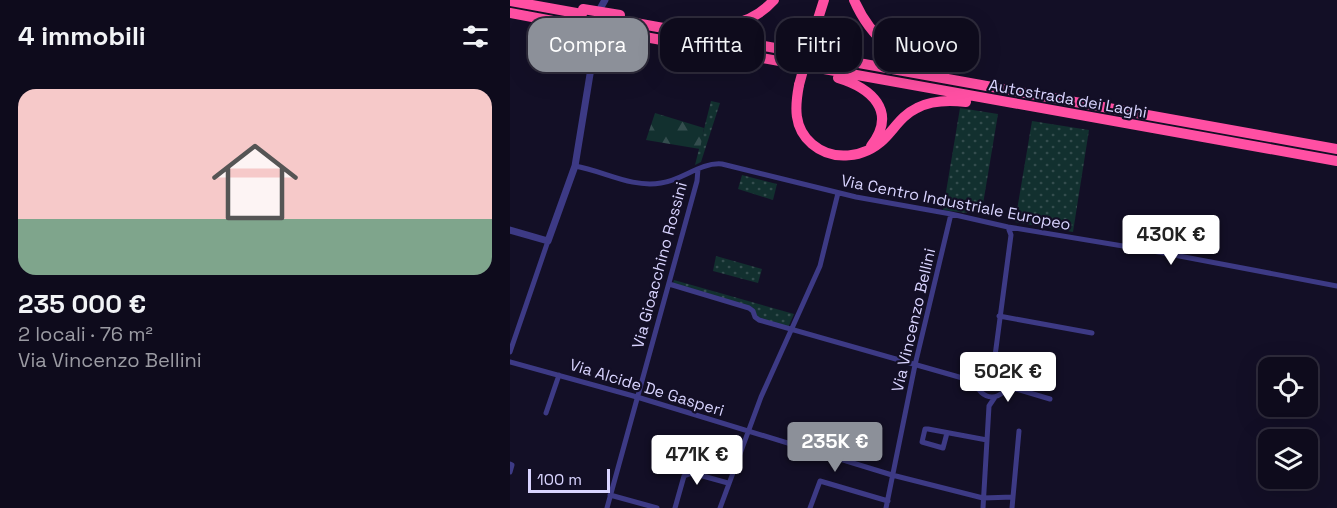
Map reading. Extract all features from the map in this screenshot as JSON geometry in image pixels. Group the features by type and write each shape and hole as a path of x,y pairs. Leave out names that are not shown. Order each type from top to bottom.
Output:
{"highway":[{"path":"528,0 582,11"},
{"path":"648,21 701,27 727,26 754,16 774,0"},
{"path":"824,0 795,101 797,121 805,137 827,153 852,156 868,150 884,139 902,118 915,108 932,102 950,100 1177,133"},
{"path":"854,0 860,15 876,37 896,54 913,63 1095,105"},
{"name":"Autostrada dei Laghi","path":"510,1 619,18"},
{"name":"Autostrada dei Laghi","path":"510,13 660,41"},
{"name":"Autostrada dei Laghi","path":"648,23 1337,149"},
{"name":"Autostrada dei Laghi","path":"764,59 1337,161"},
{"path":"764,64 834,77 857,84 874,97 882,115 878,135 868,150"}],"street":[{"path":"510,352 575,165 601,7 605,0"},
{"name":"Via Centro Industriale Europeo","path":"575,165 623,180 651,184 672,180 707,164 722,164 838,193 951,214 1015,229 1153,251 1337,286"},
{"name":"Via Gioacchino Rossini","path":"607,508 697,181 698,169"},
{"path":"720,508 748,431 820,266 838,193"},
{"name":"Via Vincenzo Bellini","path":"810,508 820,481 887,505 915,365 951,214"},
{"path":"1008,227 1011,235"},
{"path":"966,379 987,368 995,356 1011,235 1015,229"},
{"path":"510,230 548,241"},
{"path":"669,284 749,308 759,320 966,379 985,396 989,406 983,508"},
{"path":"999,316 1092,333"},
{"path":"995,356 1006,378 1016,389"},
{"name":"Via Alcide De Gasperi","path":"510,362 637,397 892,475 983,498 1013,497"},
{"path":"987,368 1001,370"},
{"path":"978,389 976,384 979,374"},
{"path":"546,413 559,375"},
{"path":"1003,392 1007,383 1006,378"},
{"path":"989,406 995,397 1003,392 1016,389 1050,399"},
{"path":"985,396 995,397"},
{"path":"947,433 943,447 922,442 925,429 947,433 987,441"},
{"path":"1012,508 1019,431"},
{"path":"510,464 512,465 510,471"},
{"path":"675,508 684,476 692,473 728,483"},
{"path":"610,495 657,508"}],"green space":[{"path":"711,101 720,103 701,162 695,165"},
{"path":"960,108 998,114 982,210 967,210 967,213 943,210"},
{"path":"655,113 704,128 700,149 646,140"},
{"path":"1032,121 1089,130 1073,232 1015,222"},
{"path":"742,175 777,184 773,200 738,189"},
{"path":"716,256 762,269 758,283 713,271"},
{"path":"674,280 794,314 787,330 755,320 748,309 672,287"}]}
